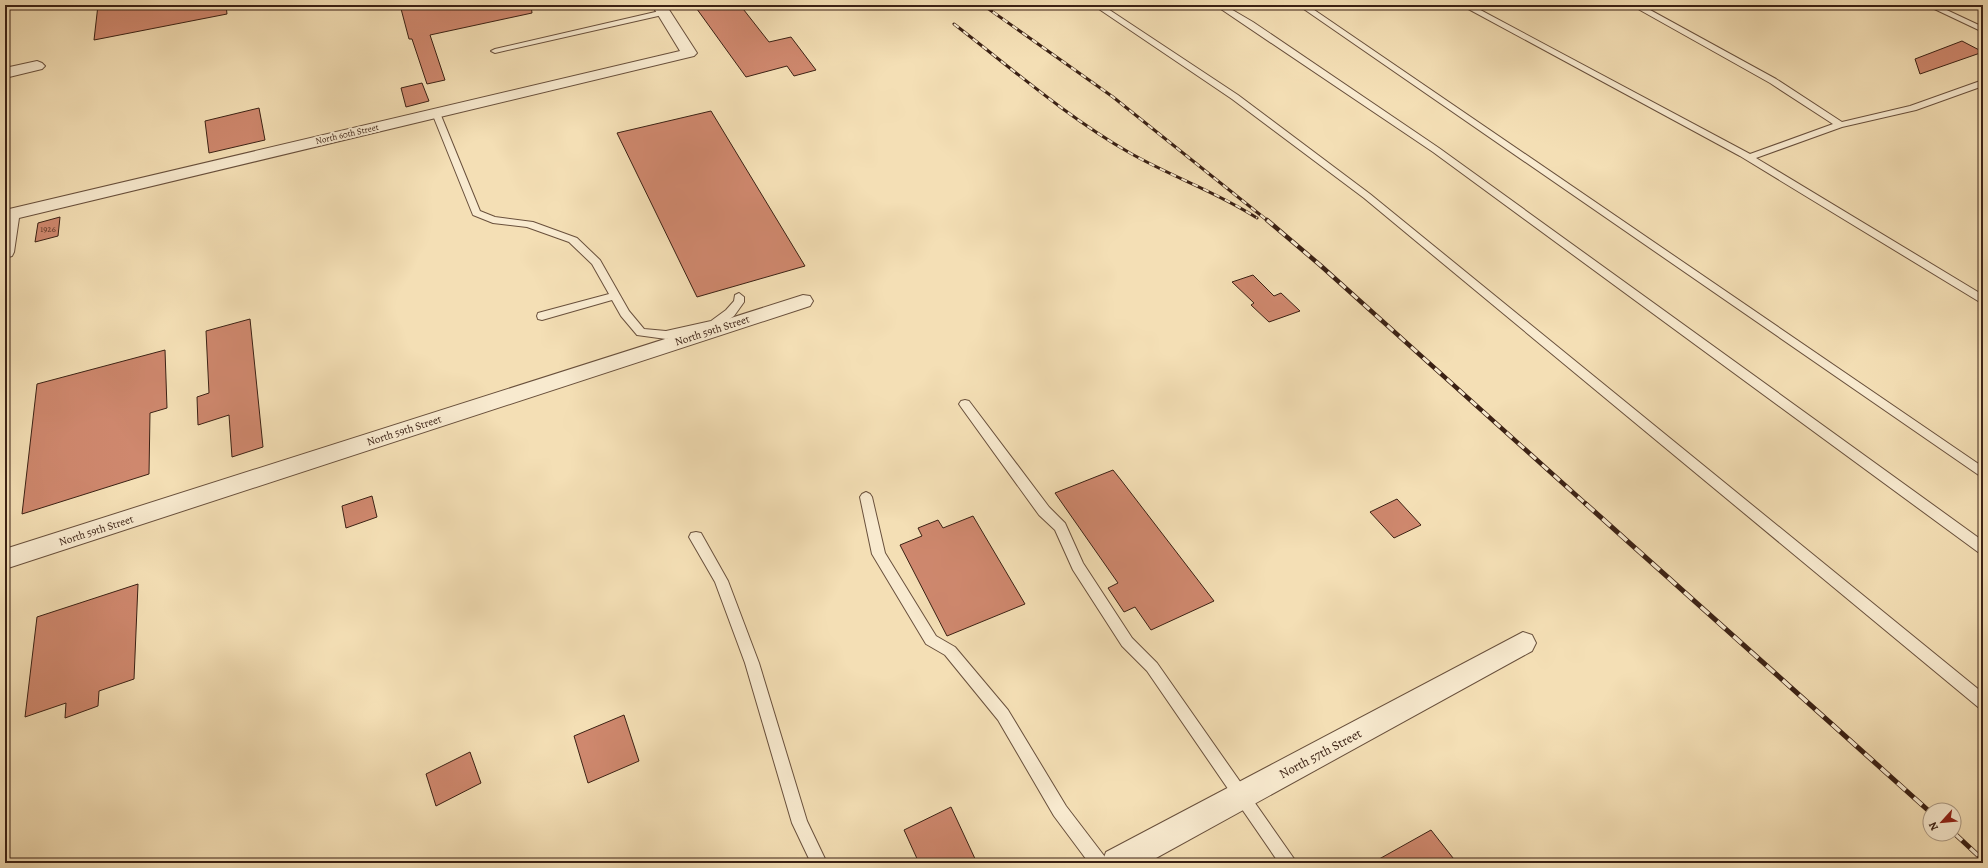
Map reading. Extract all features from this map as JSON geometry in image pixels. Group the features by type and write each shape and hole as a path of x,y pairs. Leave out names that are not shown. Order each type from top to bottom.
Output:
{"street":[{"name":"North 60th Street","path":"8,215 689,52 661,9"},
{"path":"5,73 37,66"},
{"path":"5,252 8,215"},
{"name":"North 59th Street","path":"5,560 803,301"},
{"name":"North 57th Street","path":"1117,863 1523,643"}],"lane":[{"path":"1097,5 1235,97 1367,196 1983,702"},
{"path":"1218,5 1250,24 1436,150 1983,548"},
{"path":"1302,5 1983,474"},
{"path":"1465,5 1748,158 1983,300"},
{"path":"1635,5 1773,82 1840,125"},
{"path":"1930,5 1983,30"},
{"path":"495,51 661,9"},
{"path":"1748,158 1840,125 1868,120 1940,100 1983,82"},
{"path":"436,113 476,213 493,220 529,224 573,240 596,262 630,321 641,332 666,336 714,324 730,313 739,302 739,297"},
{"path":"542,316 616,295"},
{"path":"965,404 1044,511 1060,527 1078,566 1127,642 1152,667 1289,863"},
{"path":"866,497 879,554 931,640 950,651 1003,715 1060,811 1099,863"},
{"path":"696,537 722,581 736,618 752,663 772,735 800,823 819,863"}],"building":[{"path":"98,5 226,5 227,14 94,40"},
{"path":"400,5 531,5 532,13 430,35 445,80 427,84 412,39 409,39"},
{"path":"694,5 740,5 769,42 791,37 816,70 794,76 787,66 746,77"},
{"path":"1962,41 1983,52 1920,74 1915,59"},
{"path":"422,83 429,101 406,107 401,88"},
{"path":"259,108 265,140 209,153 205,121"},
{"path":"711,111 805,266 697,297 617,133"},
{"path":"60,217 58,236 35,242 38,223"},
{"path":"1253,275 1274,296 1281,293 1300,311 1269,322 1251,305 1254,303 1232,282"},
{"path":"250,319 263,447 232,457 229,415 198,425 197,397 209,393 206,331"},
{"path":"165,350 167,408 150,413 149,474 22,514 37,384"},
{"path":"1113,470 1214,601 1151,630 1135,607 1124,612 1108,588 1118,583 1055,493"},
{"path":"372,496 377,517 346,528 342,506"},
{"path":"1397,499 1421,525 1394,538 1370,512"},
{"path":"973,516 1025,604 947,636 900,545 922,536 918,528 938,520 943,528"},
{"path":"138,584 134,679 99,691 98,706 65,718 66,703 25,717 37,617"},
{"path":"624,715 639,761 588,783 574,736"},
{"path":"470,752 481,783 436,806 426,774"},
{"path":"951,807 977,863 919,863 904,830"},
{"path":"1431,830 1457,863 1372,863"}],"railway":[{"path":"983,5 1113,97 1268,221"},
{"path":"954,24 1040,92 1107,139 1146,162 1226,200 1257,218"},
{"path":"1267,220 1320,265 1587,505"},
{"path":"1586,504 1922,805"},
{"path":"1962,840 1983,860"}]}
